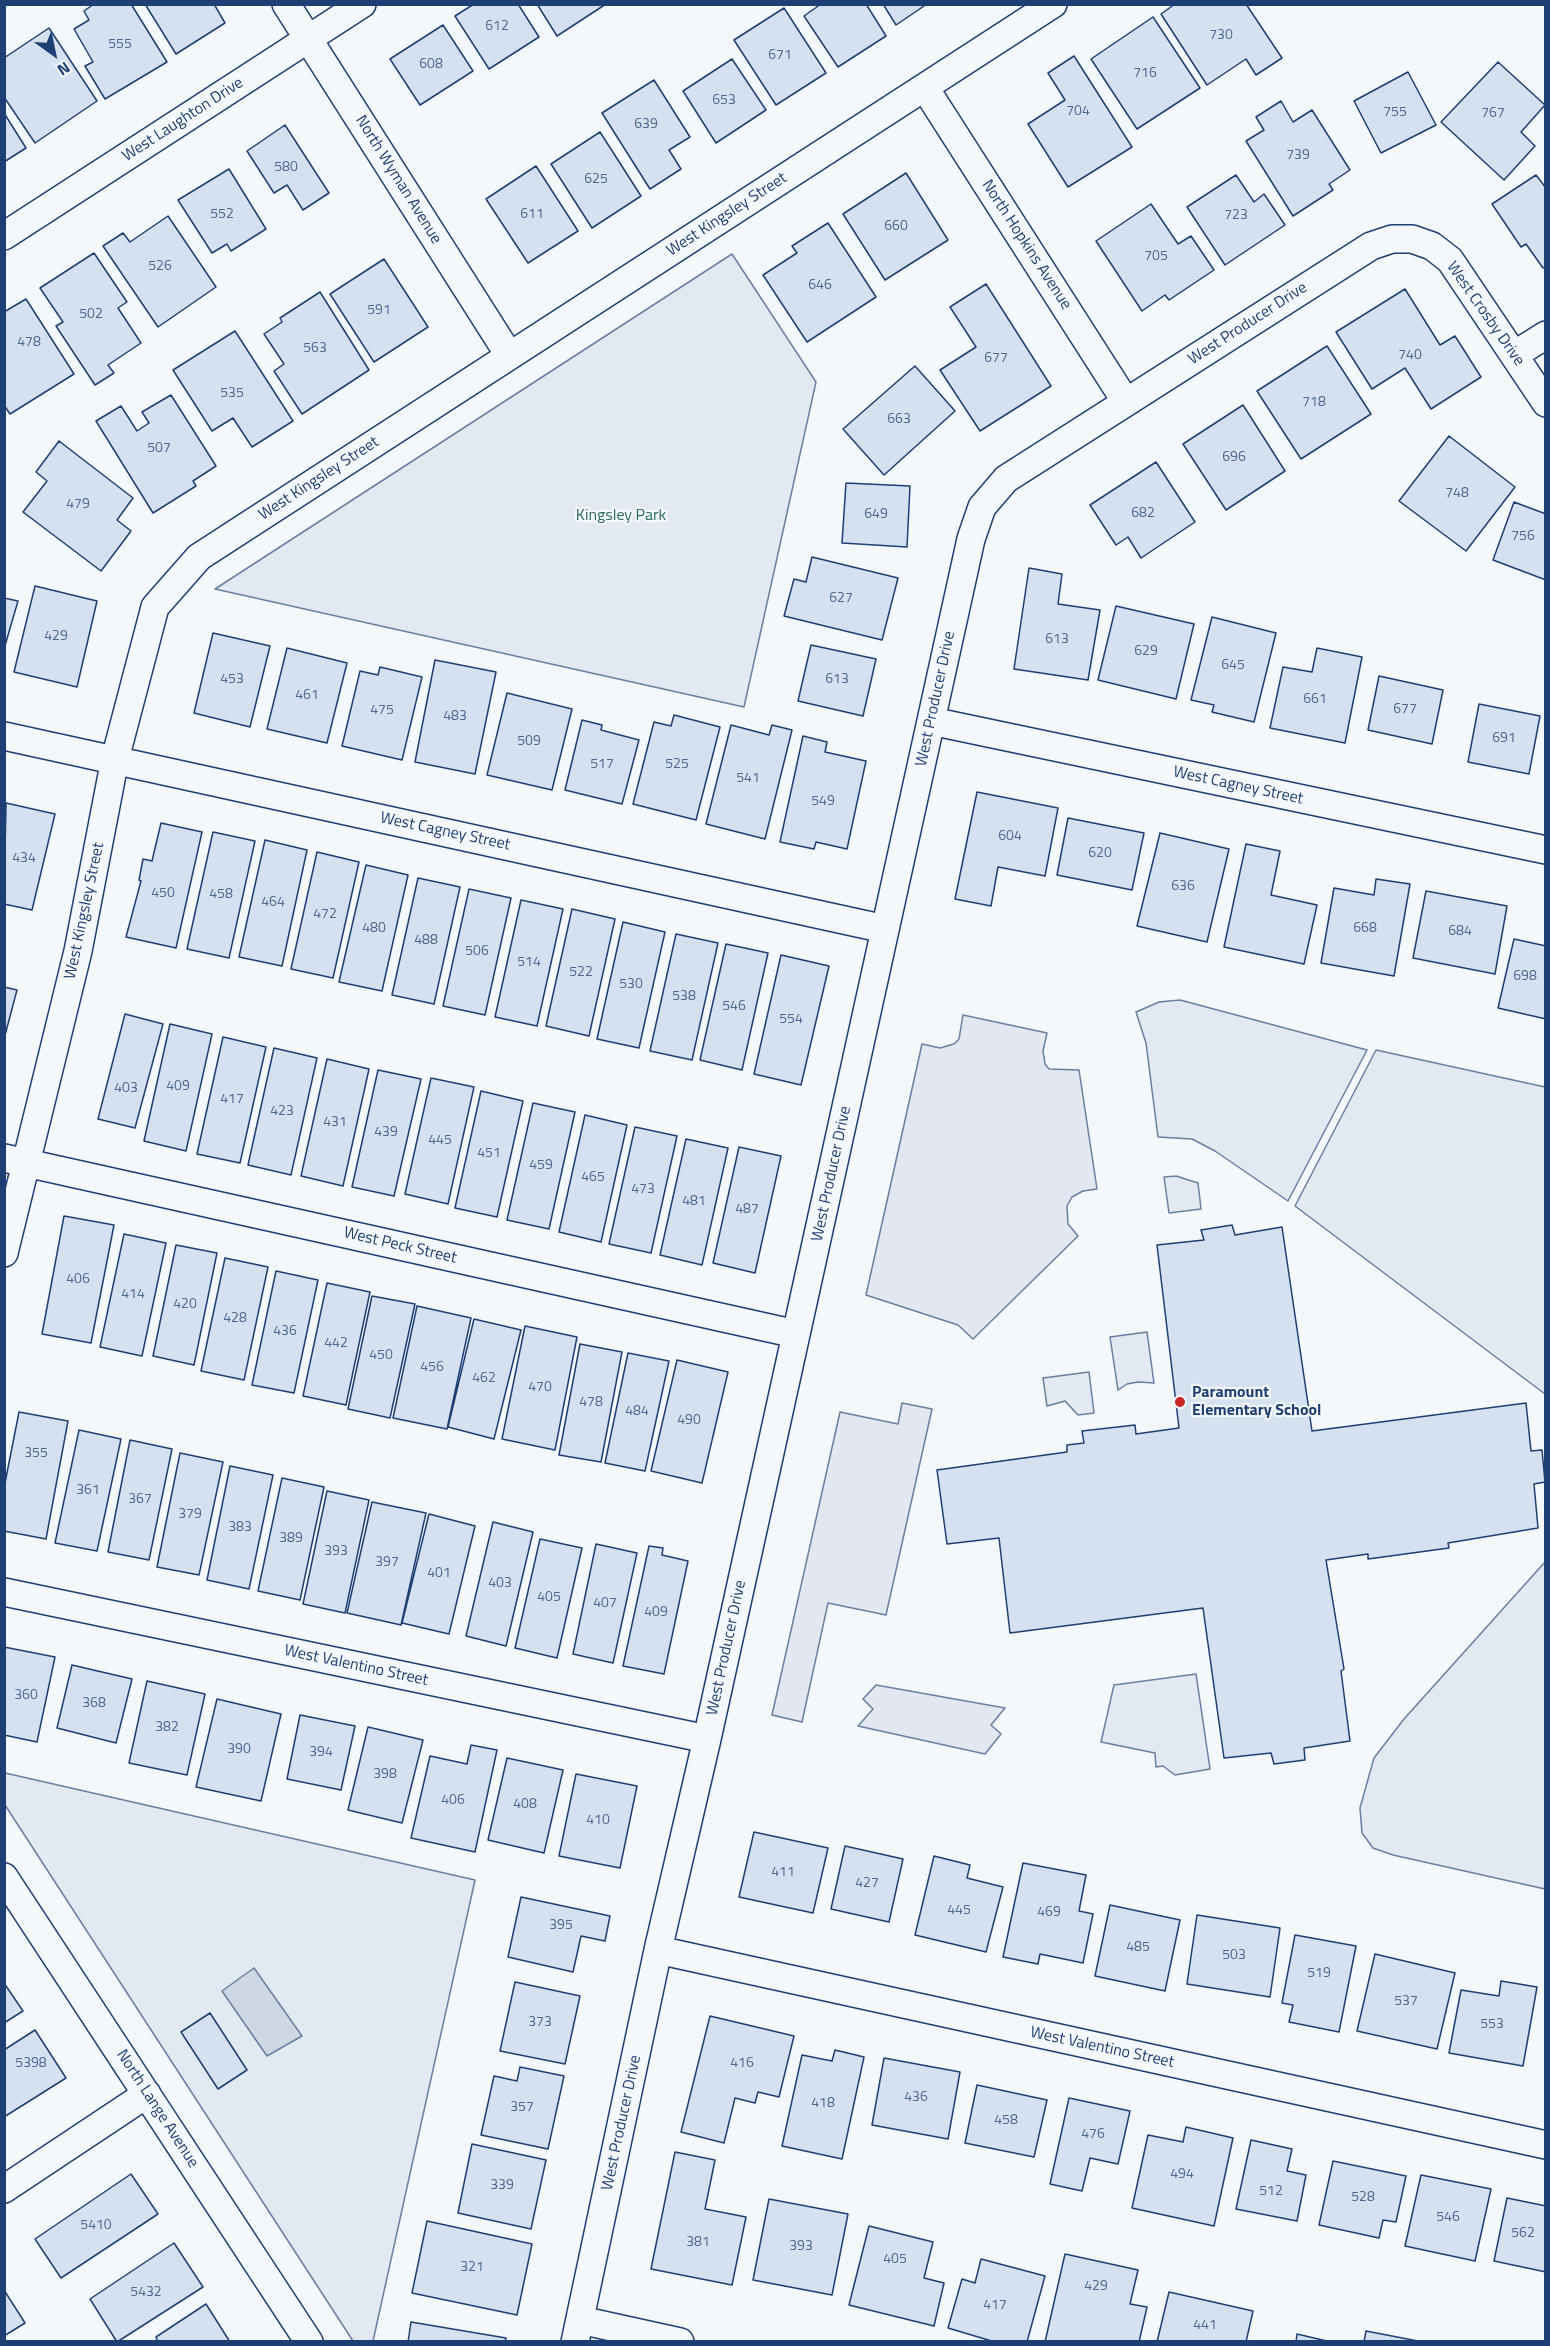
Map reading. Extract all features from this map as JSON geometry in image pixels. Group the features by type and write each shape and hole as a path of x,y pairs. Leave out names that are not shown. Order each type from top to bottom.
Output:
{"street":[{"name":"North Wyman Avenue","path":"286,4 509,355"},
{"name":"West Laughton Drive","path":"4,236 363,4"},
{"name":"West Kingsley Street","path":"4,1253 16,1160 78,951 115,759 155,607 199,557 1053,4"},
{"name":"North Hopkins Avenue","path":"925,88 1126,402"},
{"name":"West Producer Drive","path":"577,2331 658,1950 707,1739 971,538 982,507 1006,479 1371,246 1392,240 1412,239"},
{"name":"West Crosby Drive","path":"1412,239 1432,246 1450,260 1545,403"},
{"path":"1514,355 1545,335"},
{"name":"West Cagney Street","path":"931,721 1545,850"},
{"name":"West Cagney Street","path":"4,736 885,929"},
{"name":"West Peck Street","path":"16,1160 796,1334"},
{"name":"West Valentino Street","path":"4,1592 707,1739"},
{"name":"North Lange Avenue","path":"4,1877 309,2342"},
{"name":"West Valentino Street","path":"658,1950 1545,2145"},
{"path":"4,2189 147,2094"},
{"path":"577,2331 680,2342"}],"green space":[{"name":"Kingsley Park","path":"732,254 816,382 744,707 215,589"},
{"path":"1180,1000 1367,1050 1288,1201 1215,1151 1192,1139 1158,1137 1146,1043 1136,1012 1159,1002"},
{"path":"1376,1050 1545,1087 1545,1394 1295,1206"},
{"path":"1176,1176 1198,1183 1201,1209 1169,1213 1164,1177"},
{"path":"1147,1332 1154,1383 1127,1384 1118,1390 1110,1337"},
{"path":"1089,1372 1094,1413 1078,1415 1065,1401 1047,1406 1043,1378"},
{"path":"1545,1562 1545,1889 1393,1855 1373,1848 1362,1833 1360,1808 1374,1758 1404,1719"},
{"path":"1196,1674 1210,1769 1175,1775 1163,1766 1156,1767 1155,1753 1101,1742 1114,1685"},
{"path":"5,1773 475,1880 373,2341 353,2341 5,1805"}],"shaded area":[{"path":"963,1015 1047,1033 1043,1051 1045,1064 1049,1069 1079,1070 1097,1189 1083,1191 1072,1197 1067,1206 1068,1224 1078,1236 973,1339 958,1325 866,1295 922,1044 940,1048 954,1044 959,1039"},
{"path":"902,1403 932,1409 886,1615 828,1603 802,1722 772,1715 840,1412 898,1424"},
{"path":"876,1685 1005,1708 991,1725 1001,1734 985,1754 858,1726 873,1709 863,1699"},
{"path":"254,1968 302,2036 267,2056 222,1991"}],"building":[{"path":"94,4 131,4 167,62 105,99 85,66 93,62 74,29 89,20 84,11"},
{"path":"145,4 214,4 225,23 176,54"},
{"path":"474,4 518,4 539,37 489,69 455,16"},
{"path":"537,4 606,4 557,36"},
{"path":"821,4 866,4 886,36 838,67 804,16"},
{"path":"883,4 927,4 896,25"},
{"path":"1175,4 1246,4 1282,58 1256,75 1246,59 1207,85 1161,14"},
{"path":"784,8 826,73 776,105 734,40"},
{"path":"1153,17 1200,88 1137,129 1091,59"},
{"path":"443,25 473,71 420,105 390,59"},
{"path":"49,28 97,101 35,143 4,97 4,58"},
{"path":"1074,56 1132,147 1068,187 1028,124 1065,100 1048,73"},
{"path":"732,59 766,110 716,143 683,91"},
{"path":"1498,62 1545,105 1521,132 1535,146 1504,180 1441,122"},
{"path":"1408,72 1436,125 1381,153 1354,101"},
{"path":"654,80 690,137 669,150 681,169 650,189 602,113"},
{"path":"1281,101 1293,122 1312,110 1350,170 1329,184 1333,190 1293,216 1246,141 1264,130 1256,117"},
{"path":"4,113 26,148 4,162"},
{"path":"285,125 329,193 303,210 287,185 274,193 247,151"},
{"path":"600,132 641,196 592,228 551,164"},
{"path":"536,166 578,231 528,263 486,199"},
{"path":"229,169 266,229 231,251 227,244 212,253 178,200"},
{"path":"906,173 948,240 885,280 843,214"},
{"path":"1236,175 1254,202 1264,194 1285,225 1225,265 1187,207"},
{"path":"1536,175 1546,188 1546,266 1543,268 1526,244 1521,247 1492,204"},
{"path":"1151,204 1178,244 1191,236 1214,270 1169,300 1165,295 1142,311 1096,241"},
{"path":"168,216 216,287 158,327 103,246 123,233 130,242"},
{"path":"828,223 876,297 807,342 763,275 797,253 792,246"},
{"path":"94,253 127,302 118,308 141,343 108,365 114,373 95,385 56,326 63,322 40,288"},
{"path":"384,259 428,327 374,362 330,294"},
{"path":"986,284 1051,386 980,431 940,370 976,347 950,307"},
{"path":"1405,289 1440,345 1455,336 1481,377 1431,409 1405,368 1372,389 1336,332"},
{"path":"320,292 369,370 302,414 274,371 284,364 264,334 282,322 280,318"},
{"path":"26,299 74,374 10,414 4,405 4,312"},
{"path":"235,331 293,421 252,447 233,418 212,431 173,370"},
{"path":"1327,346 1371,414 1301,459 1257,391"},
{"path":"915,366 955,411 884,475 843,429"},
{"path":"171,395 216,466 193,481 196,486 153,513 96,421 121,406 137,431 149,423 142,412"},
{"path":"1243,405 1285,471 1226,510 1183,444"},
{"path":"1449,436 1515,487 1466,551 1399,501"},
{"path":"59,441 133,498 117,520 131,531 101,571 23,512 47,481 36,472"},
{"path":"1156,462 1195,522 1141,558 1128,537 1116,545 1090,505"},
{"path":"846,483 910,486 907,547 842,543"},
{"path":"1514,502 1546,514 1546,580 1493,560"},
{"path":"812,557 898,578 882,640 784,616 794,579 806,582"},
{"path":"1029,568 1062,574 1058,604 1100,610 1088,680 1014,669"},
{"path":"35,586 97,601 77,687 14,672"},
{"path":"4,598 18,601 4,649"},
{"path":"1116,606 1194,624 1176,699 1098,680"},
{"path":"1212,617 1276,633 1254,722 1212,712 1214,705 1191,700"},
{"path":"213,633 270,646 250,727 194,713"},
{"path":"811,645 876,659 863,716 798,701"},
{"path":"287,648 347,663 327,743 267,729"},
{"path":"1317,648 1362,657 1345,743 1270,728 1283,667 1312,672"},
{"path":"435,660 496,672 475,774 415,762"},
{"path":"380,667 422,677 402,760 342,746 360,671 378,675"},
{"path":"1379,676 1443,690 1432,744 1368,730"},
{"path":"507,693 572,709 552,790 487,775"},
{"path":"1479,704 1540,716 1529,774 1468,762"},
{"path":"674,715 720,727 696,820 633,804 654,722 671,726"},
{"path":"582,720 602,725 601,730 639,740 622,804 565,790"},
{"path":"731,725 769,735 772,725 792,730 765,839 706,824"},
{"path":"803,736 827,742 825,752 866,761 847,849 816,842 814,849 780,842"},
{"path":"977,792 1058,808 1045,876 998,867 991,906 955,899"},
{"path":"6,803 55,814 32,910 4,904"},
{"path":"1068,818 1144,833 1132,890 1057,875"},
{"path":"161,823 202,832 176,948 126,937 141,881 139,880 143,859 152,861"},
{"path":"213,832 255,841 229,958 187,949"},
{"path":"1160,833 1229,849 1207,942 1137,926"},
{"path":"265,840 307,850 282,966 239,957"},
{"path":"1246,844 1280,851 1271,895 1317,905 1304,964 1224,947"},
{"path":"317,852 359,862 333,978 291,969"},
{"path":"366,865 408,875 382,991 339,982"},
{"path":"418,878 460,887 434,1004 392,995"},
{"path":"1376,879 1410,884 1394,976 1321,963 1334,888 1374,895"},
{"path":"469,889 511,898 485,1015 443,1006"},
{"path":"1426,891 1507,906 1495,974 1413,958"},
{"path":"521,900 563,909 537,1026 495,1017"},
{"path":"572,909 615,919 589,1036 546,1026"},
{"path":"623,922 665,932 639,1048 597,1039"},
{"path":"676,934 718,943 692,1060 650,1051"},
{"path":"1514,939 1546,946 1546,1019 1498,1008"},
{"path":"726,944 768,953 742,1070 700,1060"},
{"path":"781,955 829,966 801,1085 754,1074"},
{"path":"4,987 17,990 4,1039"},
{"path":"125,1014 163,1024 135,1128 98,1119"},
{"path":"170,1024 212,1034 186,1151 144,1141"},
{"path":"223,1037 266,1047 240,1163 197,1154"},
{"path":"274,1048 317,1058 291,1175 248,1165"},
{"path":"327,1059 369,1069 343,1186 301,1176"},
{"path":"378,1070 421,1079 394,1196 352,1187"},
{"path":"431,1078 474,1087 448,1204 405,1194"},
{"path":"481,1091 523,1101 497,1217 455,1208"},
{"path":"533,1103 575,1112 549,1229 507,1220"},
{"path":"585,1115 627,1125 601,1242 559,1232"},
{"path":"635,1127 677,1136 651,1253 609,1244"},
{"path":"686,1139 728,1148 702,1265 660,1255"},
{"path":"739,1147 781,1156 755,1273 713,1263"},
{"path":"64,1216 114,1225 91,1343 42,1334"},
{"path":"1232,1225 1235,1235 1282,1227 1312,1431 1526,1403 1531,1451 1542,1450 1545,1482 1534,1484 1538,1528 1448,1543 1449,1548 1368,1559 1368,1554 1326,1560 1344,1669 1341,1671 1350,1741 1304,1748 1305,1760 1274,1764 1271,1753 1224,1758 1203,1608 1010,1633 999,1538 947,1544 937,1470 1067,1452 1067,1445 1084,1443 1082,1431 1135,1425 1136,1434 1179,1428 1157,1245 1204,1240 1201,1230"},
{"path":"124,1234 166,1243 142,1356 100,1347"},
{"path":"176,1245 217,1253 194,1365 153,1356"},
{"path":"225,1258 268,1267 244,1380 201,1371"},
{"path":"276,1271 318,1280 294,1393 252,1385"},
{"path":"327,1283 370,1292 346,1405 303,1396"},
{"path":"372,1296 415,1304 390,1418 348,1409"},
{"path":"417,1306 471,1318 447,1429 393,1418"},
{"path":"474,1319 521,1330 494,1439 448,1427"},
{"path":"525,1326 577,1337 555,1450 502,1439"},
{"path":"580,1344 622,1352 601,1462 559,1455"},
{"path":"628,1353 669,1361 645,1471 605,1463"},
{"path":"677,1360 728,1372 702,1483 651,1471"},
{"path":"19,1412 68,1421 46,1539 4,1531 4,1488"},
{"path":"79,1430 121,1439 97,1551 55,1543"},
{"path":"130,1440 172,1449 149,1560 108,1552"},
{"path":"180,1453 223,1462 199,1575 157,1567"},
{"path":"230,1466 273,1475 249,1589 207,1580"},
{"path":"282,1478 324,1487 300,1600 258,1591"},
{"path":"327,1491 369,1500 345,1613 303,1604"},
{"path":"372,1502 426,1513 401,1625 347,1613"},
{"path":"429,1514 475,1526 449,1634 402,1623"},
{"path":"493,1522 533,1532 506,1646 466,1636"},
{"path":"540,1539 582,1548 557,1658 515,1648"},
{"path":"596,1544 637,1553 613,1663 573,1654"},
{"path":"649,1546 663,1548 662,1555 688,1561 664,1674 623,1666"},
{"path":"4,1647 55,1657 37,1742 4,1735"},
{"path":"72,1665 132,1679 116,1743 57,1728"},
{"path":"147,1681 205,1694 187,1775 129,1763"},
{"path":"217,1699 281,1714 261,1801 196,1787"},
{"path":"300,1715 355,1726 341,1790 287,1779"},
{"path":"368,1727 423,1740 402,1823 348,1810"},
{"path":"471,1745 497,1750 475,1852 411,1838 430,1756 467,1764"},
{"path":"507,1758 563,1770 544,1853 488,1840"},
{"path":"576,1774 637,1786 620,1868 559,1856"},
{"path":"754,1832 828,1848 813,1913 739,1897"},
{"path":"845,1846 903,1859 889,1922 831,1909"},
{"path":"934,1856 970,1865 967,1878 1003,1887 986,1952 915,1935"},
{"path":"1023,1863 1086,1875 1079,1911 1093,1914 1083,1963 1040,1954 1038,1964 1003,1957"},
{"path":"521,1897 610,1916 605,1941 581,1936 573,1972 508,1957"},
{"path":"1110,1905 1180,1920 1165,1991 1095,1976"},
{"path":"1197,1915 1280,1928 1270,1997 1187,1984"},
{"path":"1295,1935 1356,1946 1339,2032 1289,2022 1293,2005 1282,2003"},
{"path":"1375,1954 1455,1973 1437,2049 1357,2031"},
{"path":"1501,1981 1537,1987 1523,2066 1449,2053 1461,1990 1499,1996"},
{"path":"515,1982 580,1996 565,2064 500,2051"},
{"path":"4,1983 23,2011 4,2023"},
{"path":"210,2013 247,2070 218,2089 181,2032"},
{"path":"710,2016 794,2036 779,2097 758,2092 755,2103 735,2098 724,2143 681,2132"},
{"path":"35,2030 66,2078 4,2117 4,2050"},
{"path":"835,2050 864,2057 842,2159 782,2146 802,2055 832,2061"},
{"path":"884,2058 960,2072 948,2139 872,2125"},
{"path":"520,2067 564,2076 548,2149 481,2135 494,2076 517,2081"},
{"path":"977,2085 1047,2100 1034,2157 965,2143"},
{"path":"1069,2098 1130,2111 1118,2164 1090,2158 1082,2191 1050,2184"},
{"path":"1186,2127 1233,2138 1214,2226 1132,2208 1148,2135 1183,2142"},
{"path":"1251,2140 1292,2149 1287,2171 1306,2175 1297,2221 1236,2209"},
{"path":"472,2144 546,2160 531,2229 458,2213"},
{"path":"675,2152 715,2160 705,2209 746,2217 732,2285 651,2269"},
{"path":"1333,2161 1406,2176 1396,2222 1383,2220 1379,2238 1319,2225"},
{"path":"131,2174 158,2214 61,2278 35,2239"},
{"path":"1421,2175 1491,2189 1475,2261 1405,2246"},
{"path":"1507,2198 1546,2206 1546,2272 1494,2261"},
{"path":"769,2199 848,2214 832,2295 753,2280"},
{"path":"427,2221 532,2244 517,2315 412,2293"},
{"path":"869,2226 933,2242 924,2278 944,2283 934,2326 849,2305"},
{"path":"174,2243 203,2287 117,2342 90,2299"},
{"path":"1065,2254 1138,2270 1130,2304 1147,2307 1139,2342 1045,2342"},
{"path":"981,2259 1045,2276 1027,2342 995,2342 948,2328 962,2279 975,2283"},
{"path":"4,2290 25,2323 4,2336"},
{"path":"1169,2292 1253,2311 1246,2342 1157,2342"},
{"path":"206,2304 230,2342 158,2342 156,2337"},
{"path":"411,2322 506,2338 505,2342 408,2342"},
{"path":"1366,2331 1423,2342 1364,2342"},
{"path":"1297,2334 1331,2342 1296,2342"}],"place":[{"name":"Paramount Elementary School","path":"1180,1402"}]}
